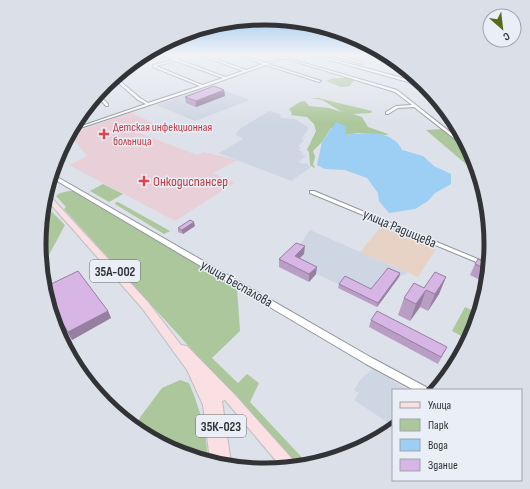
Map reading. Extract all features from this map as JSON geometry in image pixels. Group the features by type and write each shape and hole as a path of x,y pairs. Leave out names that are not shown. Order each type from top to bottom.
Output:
{"main road":[{"name":"улица Беспалова","path":"56,178 369,361 421,389"},
{"name":"35А-002","path":"50,200 213,383"},
{"name":"35А-002","path":"158,321 184,356 197,378 212,419 217,459"},
{"path":"184,356 213,383 284,462"},
{"name":"35К-023","path":"213,383 225,460"}],"street":[{"path":"183,78 203,86"},
{"path":"81,126 226,78"},
{"path":"310,78 320,81"},
{"path":"351,78 396,91 457,139"},
{"path":"397,78 409,81 416,85"},
{"path":"118,81 139,99 148,104"},
{"path":"101,99 107,105"},
{"path":"387,113 397,107 416,106"},
{"name":"улица Радищева","path":"312,192 484,264"}],"shaded area":[{"path":"211,86 250,100 195,121 156,105"},
{"path":"269,111 280,114 281,118 295,119 308,127 308,130 303,136 302,140 304,141 298,146 301,148 298,150 303,152 301,154 306,156 298,162 303,164 306,163 311,167 291,181 219,153 243,139 236,135 238,130"},
{"path":"131,112 156,125 139,133 197,155 204,152 237,160 213,173 234,183 175,221 69,165 87,156 73,138 77,132"},
{"path":"381,227 436,249 418,277 360,252"},
{"path":"310,230 408,273 399,277 377,307 338,287 340,285 294,263 296,250"},
{"path":"373,369 406,389 392,389 392,424 391,424 354,400 359,393 354,390 361,379"}],"green space":[{"path":"333,78 346,78 354,80 350,86 341,87 326,81"},
{"path":"311,98 318,98 372,111 371,113 353,114 362,117 368,127 388,134 358,133 346,135 331,128 322,142 313,151 315,157 313,165 315,167 314,168 310,165 309,152 307,150 316,131 314,124 307,117 291,115 292,113 289,109 300,102 305,101 309,106 329,108 342,112 322,100"},
{"path":"442,129 459,141 473,175 467,165 426,130"},
{"path":"103,184 123,194 109,202 90,191"},
{"path":"73,191 237,288 240,331 212,358 238,383 247,374 259,383 250,402 305,460 294,462 64,209 66,207 56,196 60,193"},
{"path":"116,202 170,231 164,234 115,204"},
{"path":"49,209 65,225 46,260 46,230"},
{"path":"465,307 474,311 464,337 452,331"},
{"path":"180,380 189,383 202,420 208,457 155,435 137,423 162,388"}],"water":[{"path":"336,122 345,126 346,135 369,133 385,135 398,143 402,150 423,156 434,166 451,174 451,184 435,193 428,201 415,209 389,213 379,201 378,193 367,178 345,170 325,169 317,165 322,142"}],"building":[{"path":"214,86 224,90 196,101 185,97"},
{"path":"190,220 194,222 182,230 178,228"},
{"path":"296,243 305,246 295,256 317,267 309,274 279,259"},
{"path":"478,259 484,261 483,267 475,264"},
{"path":"388,268 400,273 378,303 339,284 345,276 371,289"},
{"path":"78,271 108,311 68,332 56,312 50,285"},
{"path":"435,272 446,277 435,294 426,290 416,304 404,298 414,283 424,288"},
{"path":"377,311 447,347 441,357 371,320"}],"place":[{"name":"Детская инфекционная больница","path":"104,134"},
{"name":"Онкодиспансер","path":"144,181"}]}
